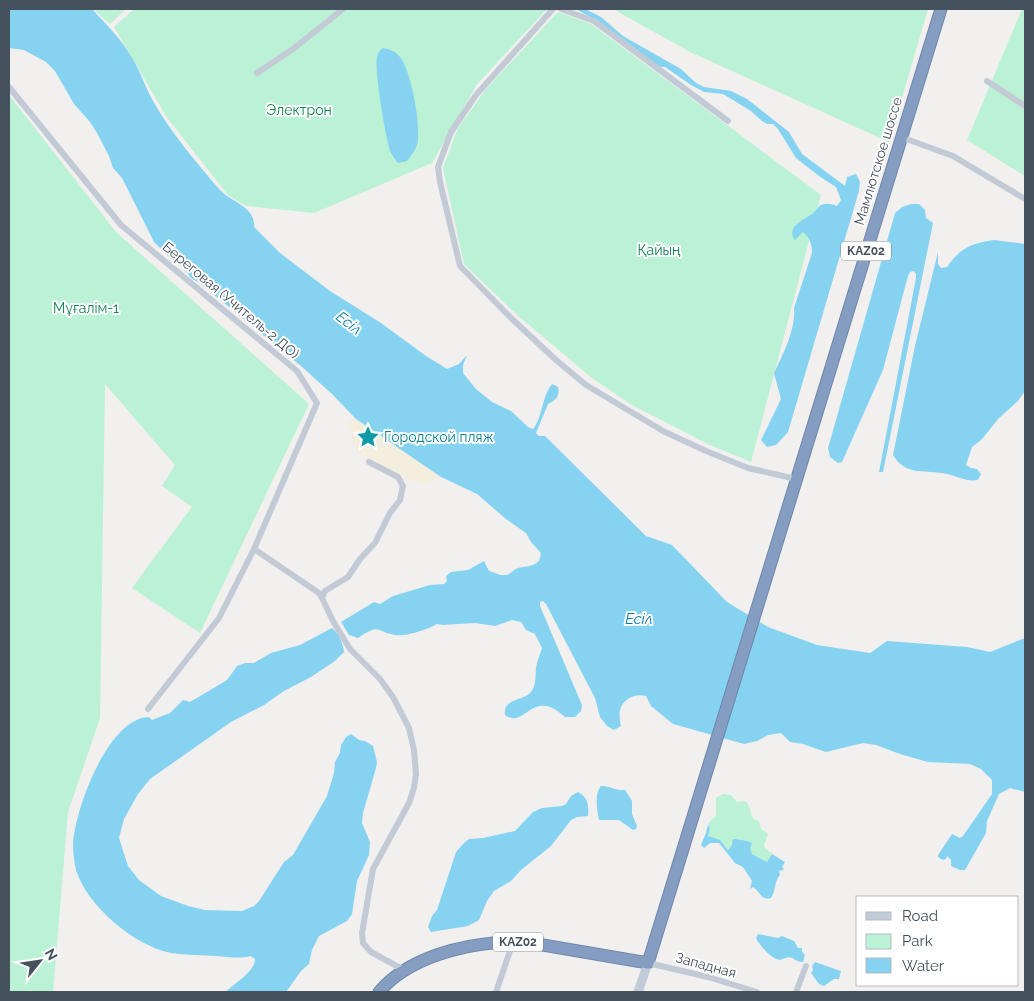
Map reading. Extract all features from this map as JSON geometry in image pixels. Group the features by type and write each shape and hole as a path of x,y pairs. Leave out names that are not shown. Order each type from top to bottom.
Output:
{"highway":[{"name":"Мамлютское шоссе","path":"648,963 941,9"},
{"name":"KAZ02","path":"379,992 404,970 435,956 457,949 496,943 536,944 648,963"}],"main road":[{"path":"638,992 648,963"}],"street":[{"path":"257,73 293,49 343,9"},
{"path":"553,9 476,95 451,132 440,161 438,167 440,182 460,266 510,318 586,385 663,431 706,451 748,468 796,479"},
{"path":"561,9 594,21 728,121"},
{"path":"987,81 1025,106"},
{"name":"Береговая (Учитель-2 ДО)","path":"9,87 120,225 297,371 317,402 254,549"},
{"path":"901,137 954,156 1025,199"},
{"path":"322,598 325,591 348,577 360,559 375,543 390,513 400,500 403,486 398,477 369,462"},
{"path":"148,709 219,618 254,549 319,593 333,622 350,648 380,679 393,697 409,728 414,750 416,774 414,788 409,803 373,869 362,933 362,943 371,952 404,970"},
{"path":"499,992 513,942"},
{"name":"Западная","path":"648,963 708,977 756,992"},
{"path":"796,992 806,966"}],"green space":[{"path":"93,9 126,9 110,24"},
{"name":"Электрон","path":"134,9 547,9 477,84 432,163 314,213 246,206 228,195 168,119 114,27"},
{"path":"613,9 928,9 889,142 690,52"},
{"path":"1022,9 1025,9 1025,176 967,140"},
{"name":"Қайың","path":"558,12 591,24 821,195 751,462 710,445 630,404 592,378 516,314 464,264 443,168 457,130 486,89"},
{"name":"Мұғалім-1","path":"9,95 116,232 309,404 200,633 132,588 192,507 162,486 175,465 105,384 100,718 68,812 53,992 9,992"},
{"path":"723,794 731,795 737,802 745,801 753,818 759,821 761,829 768,834 764,846 773,854 767,862 752,854 745,842 738,839 731,843 731,847 728,850 723,843 708,836 710,828 708,825 716,816 716,798"}],"sand":[{"name":"Городской пляж","path":"356,419 441,477 423,485 401,477 358,453 347,421"}],"water":[{"name":"Есіл","path":"9,9 92,9 127,50 160,113 202,169 220,190 242,205 251,214 254,220 254,227 280,253 330,291 381,323 447,369 459,364 467,355 463,365 463,373 476,389 492,402 511,411 528,427 533,429 539,419 548,389 552,384 558,387 558,395 548,404 536,433 539,436 545,436 646,536 672,545 727,602 768,627 817,645 870,653 887,641 967,647 990,652 1025,638 1025,792 1010,788 999,794 987,821 986,833 965,870 951,866 951,860 947,856 943,860 938,855 952,834 960,838 963,836 992,794 992,780 981,769 970,764 928,762 876,745 863,743 826,752 803,744 790,742 781,733 768,735 757,741 744,744 673,724 651,706 646,696 642,695 630,697 624,702 620,712 621,726 614,730 607,726 600,717 595,698 543,601 540,602 540,606 582,705 581,711 575,717 565,717 554,709 545,706 537,707 518,717 512,718 505,715 505,710 509,703 532,691 535,682 536,665 542,648 535,634 526,630 521,622 512,620 495,626 475,623 437,624 405,635 395,635 374,629 358,638 349,635 341,622 374,602 380,604 393,596 430,585 444,584 447,581 446,576 451,572 468,570 484,561 489,571 507,575 516,569 536,563 539,561 541,553 526,533 506,519 477,494 441,477 356,419 301,366 201,284 191,278 182,267 154,242 122,178 113,168 97,133 74,104 55,71 46,62 24,50 9,48"},
{"path":"576,9 585,9 601,17 623,36 681,69 696,83 704,87 731,91 747,99 789,132 802,154 845,186 847,177 856,174 860,182 859,191 788,432 776,445 767,447 761,440 781,399 774,373 791,333 794,308 812,253 810,241 805,234 803,232 795,240 792,231 797,224 821,205 837,206 841,200 836,187 796,158 773,124 767,124 762,121 751,111 723,94 704,92 665,67 658,67 652,64 638,50 627,45 601,23"},
{"path":"383,48 396,53 404,64 412,86 417,113 417,145 407,161 398,163 391,153 389,146 379,90 377,57"},
{"path":"919,204 925,210 926,218 933,223 883,472 879,472 916,278 914,271 910,272 908,276 883,370 842,462 838,463 830,457 828,448 895,213 902,207"},
{"path":"994,240 1025,244 1025,391 1018,401 972,447 966,465 977,469 981,474 978,480 917,471 904,467 893,455 915,346 938,252 938,264 941,268 947,267 957,255 967,248"},
{"path":"332,628 340,639 344,652 335,661 264,705 231,722 150,779 138,794 124,819 119,838 128,866 139,880 161,896 188,906 205,910 242,911 254,906 259,901 284,862 293,855 327,796 334,773 335,762 346,737 351,734 373,746 377,762 362,823 370,842 369,855 357,881 352,914 347,921 319,936 312,950 309,964 301,971 286,992 225,992 252,968 255,959 251,956 234,958 177,954 157,949 128,933 101,910 90,897 76,870 74,857 73,844 80,810 96,768 107,748 120,732 134,721 149,717 152,720 170,713 183,700 190,702 227,680 237,666 245,663 254,663 271,653 300,645"},
{"path":"601,786 625,790 632,801 632,814 637,826 636,829 633,830 619,820 599,820 597,793"},
{"path":"578,792 584,796 587,802 588,816 577,817 571,820 551,846 521,870 511,881 494,891 487,901 479,920 468,926 431,932 428,927 432,916 437,910 456,852 464,843 469,839 515,831 533,812 542,808 562,806 566,804 571,796"},
{"path":"708,825 710,828 708,836 720,840 728,850 733,839 746,841 752,843 750,848 752,854 767,862 772,854 785,862 782,867 784,869 779,870 780,875 771,898 763,897 753,887 750,889 752,881 743,867 735,863 719,843 710,843 704,848 701,845"},
{"path":"758,934 778,938 782,936 794,941 798,948 802,948 802,952 805,955 803,962 790,957 780,960 773,957 766,952 756,938"},
{"path":"815,962 841,971 839,979 834,979 824,986 819,984 811,973"}],"place":[{"name":"Городской пляж","path":"368,437"}]}
